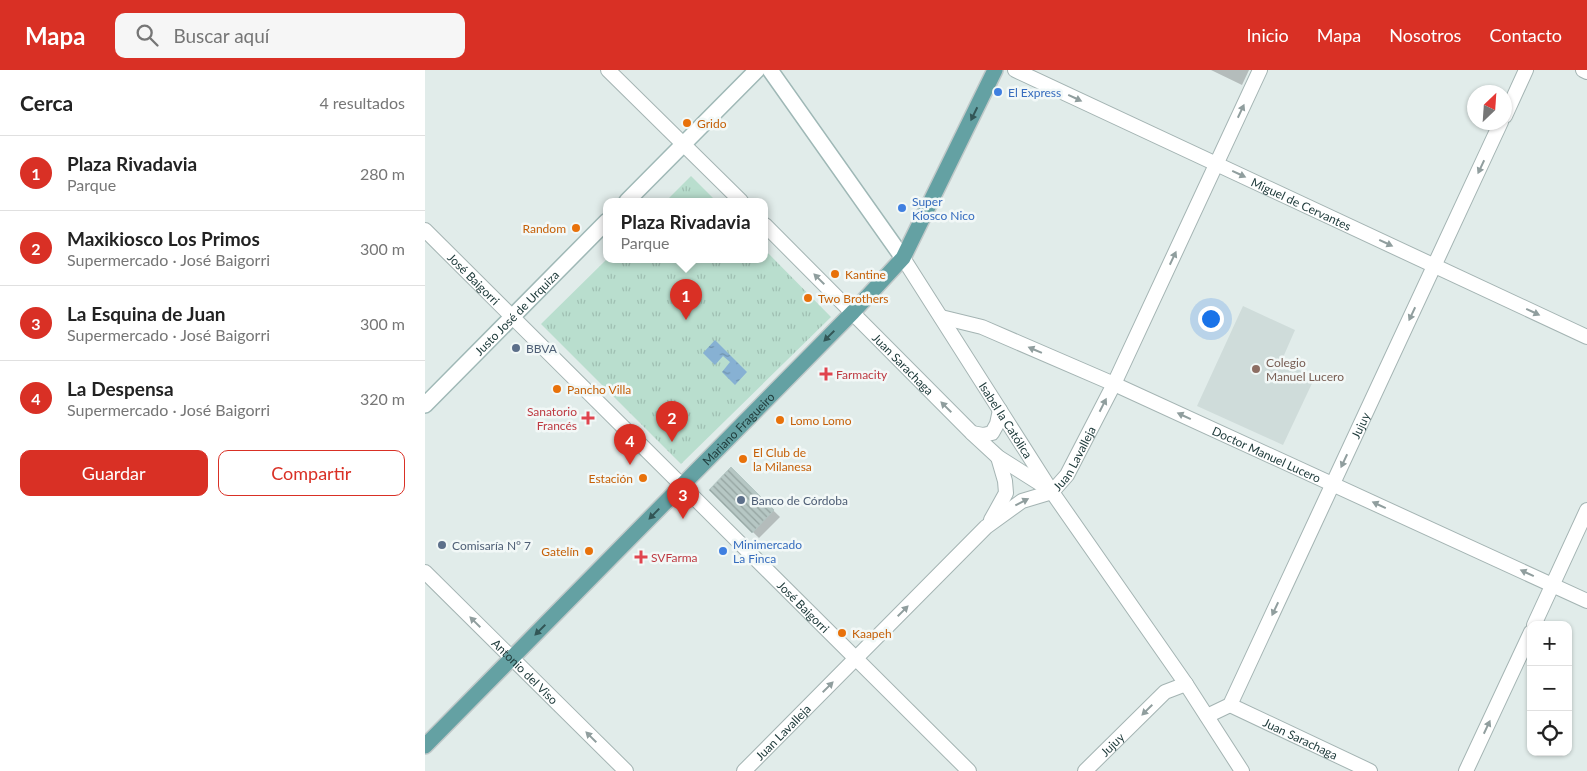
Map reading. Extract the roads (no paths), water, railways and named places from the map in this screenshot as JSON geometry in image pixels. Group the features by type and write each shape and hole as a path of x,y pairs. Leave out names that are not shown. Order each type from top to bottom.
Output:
{"main road":[{"name":"Mariano Fragueiro","path":"425,746 853,312 903,258 995,70"}],"street":[{"path":"608,70 738,198"},
{"path":"630,198 757,70"},
{"name":"Isabel la Católica","path":"770,70 903,258 1052,492 1187,684 1243,771"},
{"name":"Miguel de Cervantes","path":"1015,70 1587,337"},
{"name":"Juan Lavalleja","path":"744,771 986,528 1023,501 1052,492 1067,475 1114,384 1260,70"},
{"path":"1512,101 1526,70"},
{"path":"1583,70 1587,72"},
{"name":"Jujuy","path":"1230,705 1497,130"},
{"name":"Justo José de Urquiza","path":"425,405 603,225"},
{"name":"Juan Sarachaga","path":"768,228 972,433 999,457 1052,492"},
{"name":"José Baigorri","path":"425,230 969,771"},
{"name":"Doctor Manuel Lucero","path":"941,317 982,327 1114,384 1587,601"},
{"path":"972,433 983,435 992,433 997,424 1000,410"},
{"path":"986,528 1006,493 999,457"},
{"path":"1536,621 1587,510"},
{"name":"Antonio del Viso","path":"425,572 626,771"},
{"path":"1466,771 1527,641"},
{"name":"Jujuy","path":"1085,771 1165,692 1187,684"},
{"path":"1207,716 1230,705"},
{"name":"Juan Sarachaga","path":"1230,705 1370,771"}],"water":[{"path":"715,340 747,372 735,385 722,372 730,362 723,356 715,365 703,353"}],"place":[{"name":"El Express","path":"998,92"},
{"name":"Grido","path":"687,123"},
{"name":"Super Kiosco Nico","path":"902,208"},
{"name":"Random","path":"576,228"},
{"name":"Kantine","path":"835,274"},
{"name":"Two Brothers","path":"808,298"},
{"name":"Plaza Rivadavia","path":"686,320"},
{"name":"BBVA","path":"516,348"},
{"name":"Colegio Manuel Lucero","path":"1256,369"},
{"name":"Farmacity","path":"826,374"},
{"name":"Pancho Villa","path":"557,389"},
{"name":"Sanatorio Francés","path":"588,418"},
{"name":"Lomo Lomo","path":"780,420"},
{"name":"Maxikiosco Los Primos","path":"672,442"},
{"name":"El Club de la Milanesa","path":"743,459"},
{"name":"La Despensa","path":"630,465"},
{"name":"Estación","path":"643,478"},
{"name":"Banco de Córdoba","path":"741,500"},
{"name":"La Esquina de Juan","path":"683,519"},
{"name":"Comisaría N° 7","path":"442,545"},
{"name":"Gatelín","path":"589,551"},
{"name":"Minimercado La Finca","path":"723,551"},
{"name":"SVFarma","path":"641,557"},
{"name":"Kaapeh","path":"842,633"}]}
